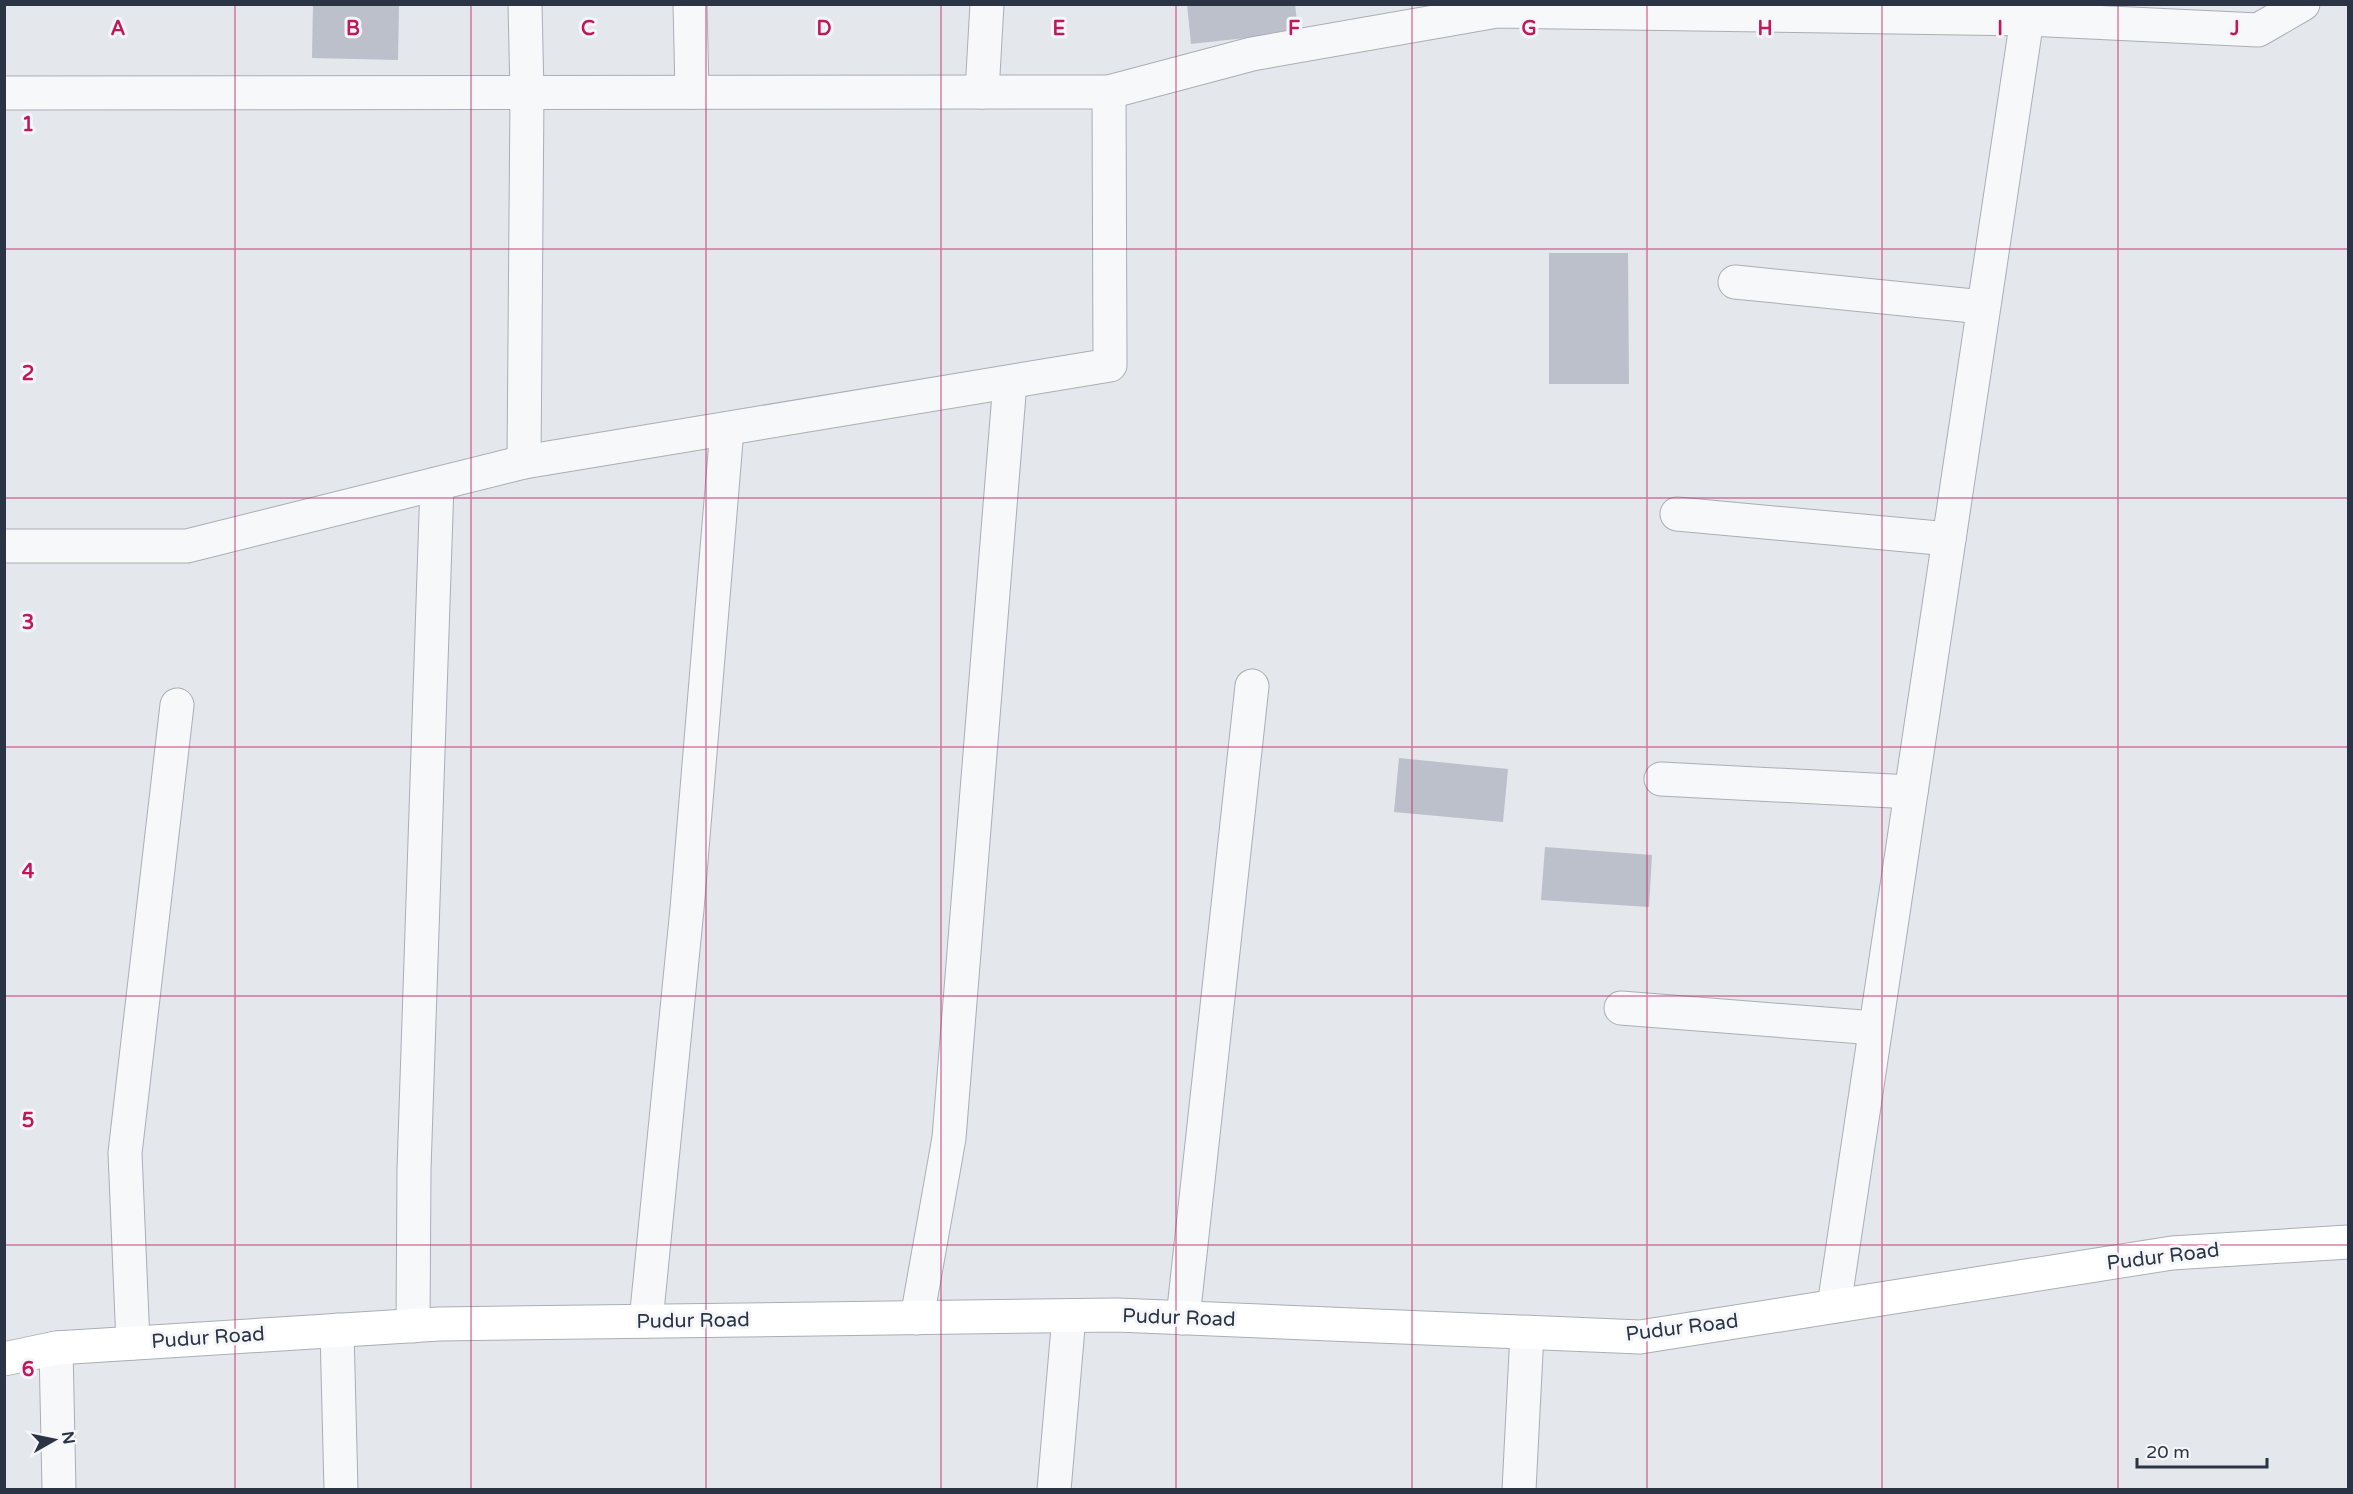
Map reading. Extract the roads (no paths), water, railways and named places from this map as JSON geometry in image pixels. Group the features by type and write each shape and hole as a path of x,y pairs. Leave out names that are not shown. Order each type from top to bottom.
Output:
{"street":[{"path":"524,462 527,93 525,4"},
{"path":"690,4 692,92"},
{"path":"982,92 987,4"},
{"path":"4,93 1109,92 1252,54 1497,11 2027,20 2258,30 2303,4"},
{"path":"1834,1306 2027,20"},
{"path":"4,546 187,546 524,462 1110,365 1109,92"},
{"path":"1736,282 1983,307"},
{"path":"917,1318 949,1138 1010,382"},
{"path":"646,1322 686,921 727,429"},
{"path":"413,1326 414,1169 437,484"},
{"path":"1677,514 1949,539"},
{"path":"1183,1318 1252,686"},
{"path":"133,1343 125,1153 177,705"},
{"path":"1661,779 1911,792"},
{"path":"1621,1008 1875,1028"},
{"name":"Pudur Road","path":"4,1359 56,1348 413,1326 1117,1315 1640,1337 2172,1253 2349,1242"},
{"path":"1054,1490 1069,1316"},
{"path":"337,1330 340,1490"},
{"path":"1519,1490 1527,1333"},
{"path":"56,1348 59,1490"}]}
